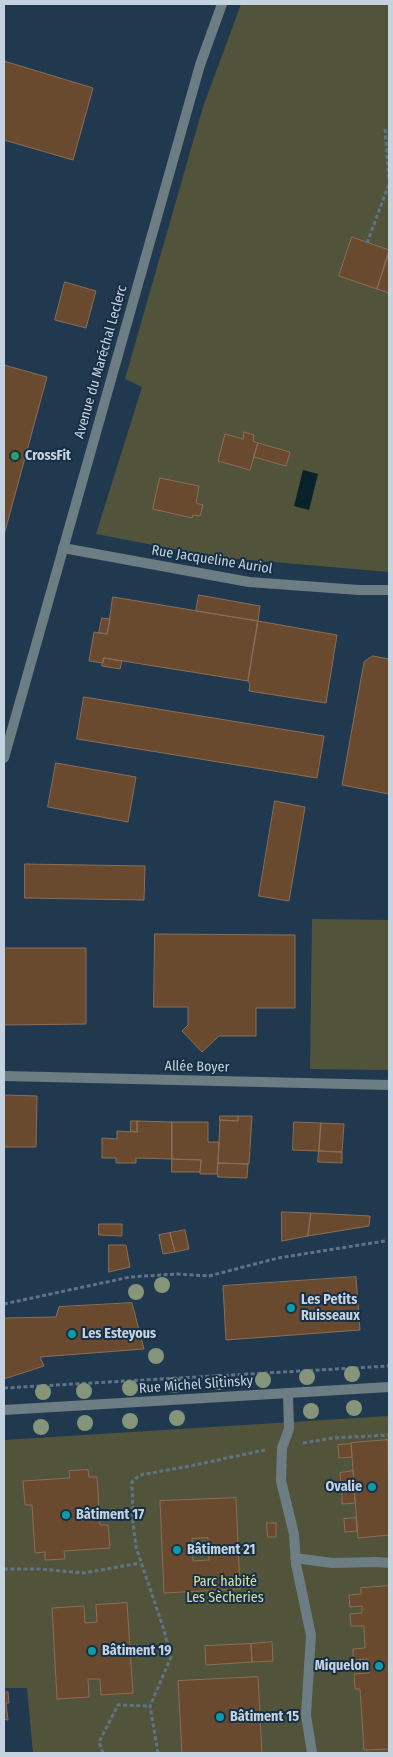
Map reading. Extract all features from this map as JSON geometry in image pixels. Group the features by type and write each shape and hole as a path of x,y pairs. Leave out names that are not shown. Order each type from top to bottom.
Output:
{"street":[{"name":"Avenue du Maréchal Leclerc","path":"4,758 200,65 222,4"},
{"name":"Rue Jacqueline Auriol","path":"63,548 248,582 359,590 389,590"},
{"name":"Allée Boyer","path":"4,1076 389,1085"},
{"name":"Rue Michel Slitinsky","path":"4,1410 389,1387"},
{"path":"288,1393 290,1428 282,1448 281,1481 294,1534 296,1558 311,1635 306,1715 312,1753"},
{"path":"296,1558 332,1563 389,1563"}],"path":[{"path":"385,129 389,178"},
{"path":"367,243 389,184"},
{"path":"4,1304 130,1277 177,1274 209,1276 278,1258 385,1240"},
{"path":"4,1388 389,1366"},
{"path":"158,1753 150,1706 171,1657 164,1627 136,1548 132,1523 132,1482 140,1475 270,1448 282,1448 333,1438 389,1435"},
{"path":"4,1570 40,1569 84,1573 140,1563"},
{"path":"104,1753 98,1742 118,1705 150,1706"}],"green space":[{"path":"241,4 389,4 389,572 215,557 96,534 142,387 125,379 203,107"},
{"path":"312,919 389,920 389,1070 310,1069"},
{"name":"Parc habité Les Sècheries","path":"389,1416 389,1753 33,1753 27,1688 4,1688 4,1440"}],"shaded area":[{"path":"303,470 318,474 309,510 294,506"}],"building":[{"path":"4,61 93,88 73,160 4,140"},
{"path":"352,237 389,250 377,289 339,276"},
{"path":"389,254 389,293 377,289"},
{"path":"65,282 96,291 86,328 55,320"},
{"name":"CrossFit","path":"4,365 47,377 4,535"},
{"path":"244,432 254,435 253,441 258,443 250,470 218,461 225,434 243,439"},
{"path":"258,443 290,452 286,466 254,457"},
{"path":"160,478 199,486 196,503 203,505 200,516 193,515 192,518 153,509"},
{"path":"199,595 260,606 258,621 196,611"},
{"path":"113,597 258,621 248,681 104,658 103,663 89,661 94,632 107,634"},
{"path":"102,618 110,619 107,634 99,633"},
{"path":"258,621 337,635 326,703 249,691 250,683 248,681"},
{"path":"373,656 389,659 389,794 342,785 364,662"},
{"path":"104,658 122,661 120,669 102,666"},
{"path":"84,697 324,736 317,778 77,739"},
{"path":"56,763 136,777 128,822 48,807"},
{"path":"275,801 305,807 289,901 259,896"},
{"path":"25,864 145,866 144,900 25,898"},
{"path":"155,934 295,935 295,1008 256,1008 256,1036 219,1036 202,1052 182,1031 188,1025 188,1007 154,1007"},
{"path":"4,948 86,948 86,1024 4,1025"},
{"path":"4,1095 37,1096 36,1147 4,1147"},
{"path":"220,1116 238,1116 238,1121 220,1120"},
{"path":"238,1116 252,1116 249,1164 218,1163 220,1120 238,1121"},
{"path":"131,1121 137,1121 137,1132 131,1131"},
{"path":"137,1121 172,1122 172,1159 136,1158 136,1163 116,1163 116,1158 102,1158 102,1138 117,1139 117,1131 137,1132"},
{"path":"172,1122 208,1122 208,1142 219,1142 217,1174 200,1174 201,1160 172,1159"},
{"path":"294,1122 321,1123 319,1151 293,1150"},
{"path":"321,1123 344,1124 342,1152 319,1151"},
{"path":"319,1151 342,1152 342,1163 318,1162"},
{"path":"172,1159 201,1160 200,1172 172,1172"},
{"path":"218,1163 248,1164 247,1178 218,1177"},
{"path":"282,1212 311,1213 308,1236 282,1241"},
{"path":"311,1213 370,1216 369,1226 308,1236"},
{"path":"99,1224 122,1224 122,1236 99,1235"},
{"path":"185,1230 189,1249 175,1252 170,1233"},
{"path":"170,1233 175,1252 163,1254 159,1235"},
{"path":"109,1245 126,1245 130,1267 109,1272"},
{"name":"Les Petits Ruisseaux","path":"356,1277 360,1330 226,1340 223,1286"},
{"name":"Les Esteyous","path":"132,1303 144,1349 40,1357 44,1366 4,1379 4,1318 56,1317 59,1307"},
{"name":"Ovalie","path":"388,1440 389,1535 358,1538 351,1443"},
{"path":"351,1444 352,1457 339,1458 338,1445"},
{"name":"Bâtiment 17","path":"88,1470 89,1477 97,1477 100,1525 108,1525 110,1548 64,1551 65,1559 45,1560 45,1552 35,1553 32,1505 25,1505 23,1481 70,1478 69,1471"},
{"path":"353,1471 354,1484 341,1485 340,1473"},
{"path":"354,1490 355,1503 342,1504 342,1492"},
{"name":"Bâtiment 21","path":"236,1498 240,1589 164,1593 160,1501","holes":["208,1538 209,1560 193,1561 192,1539"]},
{"path":"356,1518 357,1531 345,1532 344,1519"},
{"path":"267,1523 276,1523 276,1537 268,1537"},
{"name":"Miquelon","path":"389,1586 389,1749 364,1750 360,1689 355,1689 354,1674 369,1673 368,1659 353,1660 353,1649 365,1648 364,1626 351,1626 350,1614 362,1613 362,1606 350,1607 349,1595 361,1594 361,1588"},
{"name":"Bâtiment 19","path":"127,1603 133,1693 101,1695 100,1679 88,1679 89,1697 57,1699 52,1608 84,1606 85,1623 97,1622 96,1605"},
{"path":"272,1642 273,1661 252,1662 251,1644"},
{"path":"251,1644 252,1662 206,1665 205,1646"},
{"name":"Bâtiment 15","path":"258,1677 262,1753 182,1753 178,1681"},
{"path":"8,1692 9,1703 6,1703 8,1720 4,1719 4,1693"}],"place":[{"name":"CrossFit","path":"15,456"},
{"name":"Les Petits Ruisseaux","path":"291,1308"},
{"name":"Les Esteyous","path":"72,1334"},
{"name":"Ovalie","path":"372,1487"},
{"name":"Bâtiment 17","path":"66,1515"},
{"name":"Bâtiment 21","path":"177,1550"},
{"name":"Bâtiment 19","path":"92,1651"},
{"name":"Miquelon","path":"379,1666"},
{"name":"Bâtiment 15","path":"220,1717"}]}
